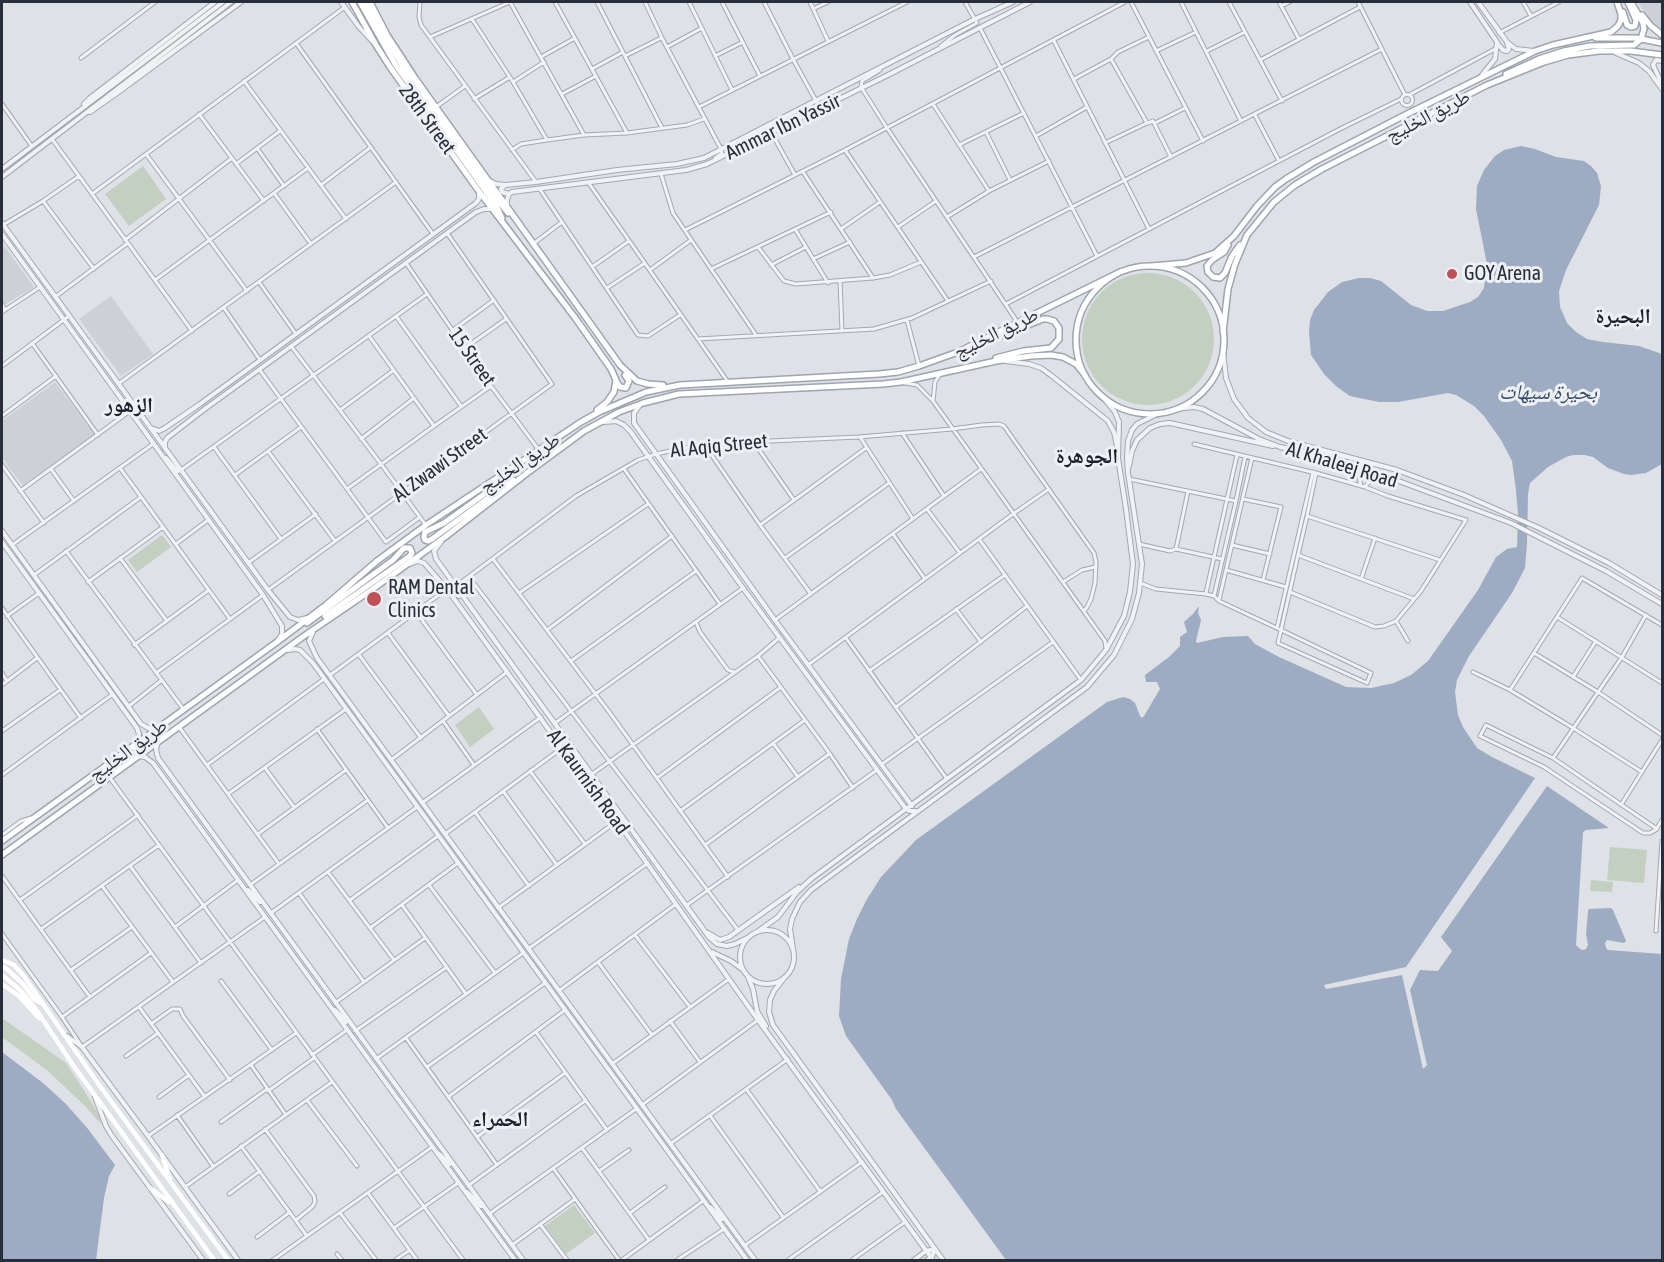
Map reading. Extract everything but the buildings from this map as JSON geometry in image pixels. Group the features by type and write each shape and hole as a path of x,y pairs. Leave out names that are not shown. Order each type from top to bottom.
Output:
{"main road":[{"name":"28th Street","path":"352,2 390,67 492,209 576,319 611,369 616,380"},
{"name":"28th Street","path":"360,2 399,70 497,207 510,232"},
{"name":"28th Street","path":"365,2 413,82 500,204 523,230"},
{"path":"1618,3 1627,25 1633,27 1636,25 1636,20 1631,2"},
{"path":"1631,2 1662,35"},
{"path":"1487,85 1516,69 1552,55 1590,46 1632,46 1641,39 1644,26 1631,2"},
{"name":"28th Street","path":"371,3 397,52 620,365 633,378 642,383 680,385"},
{"name":"طريق الخليج","path":"1152,266 1178,265 1196,261 1222,248 1257,206 1286,179 1314,162 1481,76 1535,51 1606,34 1615,29 1621,20 1618,3"},
{"path":"1586,37 1641,39 1662,43"},
{"name":"طريق الخليج","path":"1223,332 1228,289 1247,235 1274,202 1295,185 1487,85 1555,59 1606,51 1662,55"},
{"path":"1234,236 1224,252 1212,260 1208,266 1208,272 1213,277 1220,278 1225,273 1232,256 1247,235"},
{"path":"1152,266 1167,268 1193,279 1217,308 1223,332 1223,351 1217,369 1207,386 1192,400 1175,409 1159,413 1129,410 1119,407 1102,396 1085,375 1076,346 1080,316 1094,291 1120,272 1130,268 1152,266"},
{"name":"طريق الخليج","path":"2,839 39,815 287,635 377,561 426,525 599,412 632,397 680,385 898,372 958,352 1120,272"},
{"path":"958,352 1043,319 1054,321 1059,328 1059,339 1051,348 1011,353 969,367"},
{"name":"طريق الخليج","path":"2,855 281,652 407,565 597,423 641,404 667,397 693,393 901,382 996,361 1031,356 1058,356 1069,359 1085,375"},
{"path":"616,380 622,389 627,388 629,381 620,365"},
{"path":"581,422 611,398 616,380"},
{"path":"517,466 490,490 440,526 425,532 425,540 432,540 515,478 540,464"},
{"path":"287,635 338,602 393,560 404,548 410,548 412,553 410,556 321,620 304,636"},
{"path":"2,960 19,970 228,1260"},
{"path":"2,969 4,967 9,971 34,999 43,1004"},
{"path":"2,975 25,996 39,1014 214,1260"},
{"path":"2,984 19,996 45,1024"},
{"path":"162,1155 172,1185"},
{"path":"150,1188 175,1206"}],"street":[{"path":"81,58 155,2"},
{"path":"78,110 90,98 213,2"},
{"path":"2,169 223,2"},
{"path":"2,177 231,2"},
{"path":"82,116 241,2"},
{"path":"341,2 359,27 376,45"},
{"path":"420,2 421,25 536,182"},
{"path":"430,38 510,2 584,135"},
{"path":"555,2 627,133"},
{"path":"597,2 662,128"},
{"path":"645,2 721,149 720,155 704,165"},
{"path":"688,2 732,90"},
{"path":"722,2 760,76"},
{"path":"764,2 816,101"},
{"path":"810,2 828,41"},
{"path":"813,9 828,2"},
{"path":"699,107 907,2"},
{"path":"935,51 977,23 965,2"},
{"name":"Ammar Ibn Yassir","path":"505,185 677,164 704,158 975,19 1013,2"},
{"name":"Ammar Ibn Yassir","path":"509,194 516,191 661,174 704,165 1030,2"},
{"path":"685,230 845,150 1125,2"},
{"path":"1131,2 1203,141"},
{"path":"1181,2 1242,122"},
{"path":"1231,2 1282,101"},
{"path":"1279,2 1299,39"},
{"path":"1281,6 1290,2"},
{"path":"1358,2 1407,95 1412,100 1425,105"},
{"path":"1470,2 1503,50 1507,51 1509,49 1507,42"},
{"path":"1478,2 1507,42 1516,49 1535,51"},
{"path":"1523,2 1532,16"},
{"path":"1499,33 1559,2"},
{"path":"92,194 345,7"},
{"path":"1260,60 1360,7"},
{"path":"472,19 547,140"},
{"path":"667,47 702,28"},
{"path":"980,28 1098,256"},
{"path":"1156,51 1196,32"},
{"path":"1206,51 1245,32"},
{"path":"1074,79 1111,59 1118,52 1149,37"},
{"path":"542,57 575,38"},
{"path":"592,69 662,38"},
{"path":"1053,40 1149,229"},
{"path":"715,56 743,42"},
{"path":"1481,76 1495,59 1497,42"},
{"path":"296,43 433,235"},
{"path":"974,257 1382,49"},
{"path":"1006,304 1495,49"},
{"path":"1606,51 1628,57 1639,63 1662,89"},
{"path":"1111,59 1148,123"},
{"path":"1662,61 1656,60 1653,66 1662,84"},
{"path":"513,82 544,62"},
{"path":"886,66 862,81 861,87 1018,322"},
{"path":"562,94 596,76"},
{"path":"474,99 510,77"},
{"path":"244,81 346,219"},
{"path":"436,107 465,86"},
{"path":"1401,99 1406,110 1404,116"},
{"path":"1404,104 1410,104 1412,100"},
{"path":"2,104 31,145"},
{"path":"933,104 989,191"},
{"path":"1036,136 1087,107"},
{"path":"1154,124 1185,108"},
{"path":"959,145 1024,113"},
{"path":"199,114 264,201"},
{"path":"1255,115 1279,161"},
{"path":"512,150 522,144 584,135 627,133 687,125 704,119"},
{"path":"1106,143 1153,121 1171,157"},
{"path":"236,164 280,131"},
{"path":"771,132 795,175"},
{"path":"986,132 1010,180"},
{"path":"52,139 192,331"},
{"path":"321,185 371,147"},
{"path":"257,148 284,186"},
{"path":"845,150 948,301"},
{"path":"146,154 247,291"},
{"path":"55,297 232,158"},
{"path":"947,217 989,191 1048,161"},
{"path":"155,280 308,168"},
{"path":"802,172 831,212 873,278"},
{"path":"661,174 673,213 756,335"},
{"path":"79,176 43,201 2,224 268,590 293,619 298,620 311,616"},
{"path":"487,178 496,184 505,185"},
{"path":"118,384 396,182"},
{"path":"588,182 728,382"},
{"path":"505,185 501,189 502,192 509,194 507,207"},
{"path":"539,188 638,335 648,336 680,315"},
{"path":"150,428 165,429 433,235 479,200 478,190"},
{"path":"274,193 311,244"},
{"path":"43,201 94,268"},
{"path":"897,227 936,201"},
{"path":"841,229 880,202"},
{"path":"476,203 481,205 480,210"},
{"path":"165,449 165,442 170,435 259,369 480,210 492,209"},
{"path":"711,269 831,212"},
{"path":"533,244 562,222"},
{"path":"795,230 828,283"},
{"path":"447,233 506,319 465,348"},
{"path":"2,234 263,595 279,620 282,631 277,642"},
{"path":"650,270 691,240"},
{"path":"592,267 629,241"},
{"path":"813,259 850,242"},
{"path":"758,247 784,281 796,284 873,278 890,275 921,262"},
{"path":"771,266 806,247"},
{"name":"15 Street","path":"406,262 491,386 539,450"},
{"path":"607,288 645,263"},
{"path":"840,281 842,331"},
{"path":"698,339 874,329 907,320 991,281"},
{"path":"259,282 296,334"},
{"path":"2,304 3,311 40,287"},
{"path":"161,454 177,471 181,470 428,294"},
{"path":"453,330 494,300"},
{"path":"224,308 260,360"},
{"path":"2,366 69,316"},
{"path":"396,316 461,406"},
{"name":"Al Zwawi Street","path":"268,590 552,384 506,319"},
{"path":"907,320 919,366"},
{"path":"369,336 434,426"},
{"path":"32,343 98,435"},
{"path":"291,346 426,525"},
{"path":"1223,351 1226,378 1234,399 1248,418 1266,432 1423,479 1510,514 1609,563 1662,595"},
{"path":"705,930 720,940 729,937 1081,680 1106,650 1124,616 1130,592 1133,564 1114,432 1108,421 1041,368 1029,364 996,361"},
{"path":"259,369 386,542 420,517"},
{"path":"339,410 394,370"},
{"path":"933,401 935,382 942,373"},
{"path":"2,416 56,376"},
{"path":"901,382 917,385 933,401 1105,641 1106,650"},
{"path":"347,489 491,386"},
{"path":"924,392 933,390"},
{"path":"1102,396 1115,412 1119,422 1118,451"},
{"path":"361,439 414,398"},
{"path":"641,404 634,413 634,423 912,805 908,818"},
{"name":"Al Khaleej Road","path":"1175,409 1194,407 1203,409 1259,439 1280,447 1380,474 1511,524 1606,572 1662,604"},
{"path":"20,491 130,411"},
{"path":"943,1260 774,1025 769,1012 770,1004 774,991 793,964 790,929 796,908 804,896 817,884 1087,687 1113,655 1132,619 1139,593 1142,564 1128,473 1127,449 1130,435 1137,424 1159,413"},
{"path":"597,423 616,421 630,431 906,809 912,811 920,809"},
{"path":"630,431 627,422 634,423"},
{"path":"1128,473 1132,451 1137,440 1150,428 1160,424 1170,423 1280,447"},
{"name":"Al Aqiq Street","path":"455,587 576,496 638,460 704,444 859,436 999,424 1004,426 1049,489"},
{"path":"235,475 301,427"},
{"path":"165,429 164,434 170,435"},
{"path":"902,433 944,496"},
{"path":"859,436 913,519"},
{"path":"753,441 794,500"},
{"path":"12,545 153,444"},
{"path":"704,444 811,594"},
{"path":"1194,444 1363,486 1466,520 1414,599 1396,621 1384,626 1375,627 1290,592"},
{"path":"214,447 281,540"},
{"path":"760,525 867,448"},
{"path":"268,451 335,541"},
{"path":"1206,594 1237,454"},
{"path":"1214,596 1245,456"},
{"path":"1219,601 1252,458"},
{"path":"2,465 44,523"},
{"path":"1353,466 1363,486"},
{"path":"120,468 230,620"},
{"path":"51,469 74,501"},
{"path":"624,469 720,604"},
{"path":"776,620 981,469"},
{"path":"1140,583 1156,589 1214,596 1219,601 1281,630 1371,673 1367,683 1278,643 1281,630 1290,592 1307,516 1315,473"},
{"path":"1276,628 1315,473"},
{"path":"1363,486 1380,474"},
{"path":"1129,479 1236,501"},
{"path":"784,558 889,483"},
{"path":"808,665 1049,489 1094,553 1096,567 1091,599 1088,608 1084,611"},
{"path":"1176,549 1188,491"},
{"path":"34,575 141,497"},
{"path":"1243,499 1281,507 1263,580"},
{"path":"519,593 648,504"},
{"path":"1126,509 1130,507 1135,514"},
{"path":"927,508 960,553"},
{"path":"248,563 315,514"},
{"path":"1307,516 1440,560"},
{"path":"176,544 209,520"},
{"path":"88,582 163,527"},
{"path":"2,531 141,724 146,728 159,728"},
{"path":"893,533 925,579"},
{"path":"547,630 672,536"},
{"name":"Al Kaurnish Road","path":"445,537 435,549 435,557 705,930"},
{"path":"1361,579 1375,538"},
{"path":"979,539 1081,680"},
{"path":"2,542 138,731 135,745"},
{"path":"1139,544 1170,551 1176,549 1222,560"},
{"path":"1232,545 1270,554"},
{"path":"66,551 184,710"},
{"path":"1298,555 1414,599"},
{"path":"120,558 167,621"},
{"path":"493,559 596,694 728,877"},
{"name":"Al Kaurnish Road","path":"407,565 418,561 424,562 447,589 617,820 773,1038"},
{"path":"1063,582 1082,570 1096,567"},
{"path":"571,661 696,570"},
{"path":"1226,570 1286,587"},
{"path":"870,671 1005,575"},
{"path":"469,577 738,930"},
{"path":"1510,690 1582,578 1662,625"},
{"path":"529,701 549,724 555,723 743,588"},
{"path":"329,676 447,589 452,589 470,608"},
{"path":"134,645 209,590"},
{"path":"7,616 39,593"},
{"path":"156,673 263,595"},
{"path":"896,707 1027,606"},
{"path":"2,608 81,718"},
{"path":"956,609 981,642"},
{"path":"416,612 477,695"},
{"path":"279,620 286,621 287,614"},
{"path":"1553,758 1622,657 1646,615"},
{"path":"1557,617 1662,683"},
{"path":"1396,621 1407,641"},
{"path":"696,622 700,632 728,669 734,673"},
{"path":"316,627 309,641 329,676 755,1260"},
{"path":"388,633 449,716"},
{"path":"592,774 758,656 779,638"},
{"path":"846,638 947,779"},
{"path":"1573,677 1596,641"},
{"path":"882,764 1053,642"},
{"path":"313,651 310,647 304,648 303,652 747,1260"},
{"path":"281,652 298,649 306,656"},
{"path":"1534,653 1598,692 1662,738 1621,805"},
{"path":"359,654 420,738"},
{"path":"758,656 853,788"},
{"path":"2,685 37,658"},
{"path":"391,760 507,672"},
{"path":"1473,672 1510,690 1642,772"},
{"path":"2,673 7,681"},
{"path":"207,765 324,679"},
{"path":"129,706 162,681"},
{"path":"657,778 781,687"},
{"path":"2,731 60,690"},
{"path":"2,775 113,694"},
{"path":"228,794 346,709"},
{"path":"126,713 134,713"},
{"path":"422,803 541,717"},
{"path":"680,811 805,720"},
{"path":"442,721 474,765"},
{"path":"1657,829 1553,758 1486,725 1480,736 1544,767 1643,833 1650,833 1657,829 1662,820"},
{"path":"179,727 279,864"},
{"path":"317,729 388,828"},
{"path":"158,742 156,749 158,758 523,1260"},
{"path":"773,743 798,777"},
{"path":"444,834 562,748"},
{"path":"705,845 830,754"},
{"path":"138,756 145,757 153,763 515,1260"},
{"path":"265,767 294,807"},
{"path":"257,834 346,770"},
{"path":"687,905 877,770"},
{"path":"530,771 585,844"},
{"path":"109,776 463,1260"},
{"path":"503,791 557,865"},
{"path":"250,885 368,800"},
{"path":"417,807 435,821"},
{"path":"271,913 417,807"},
{"path":"475,812 528,885"},
{"path":"19,900 138,815"},
{"path":"498,908 617,820"},
{"path":"349,900 438,836"},
{"path":"1656,931 1662,841"},
{"path":"41,930 159,845"},
{"path":"370,928 458,863"},
{"path":"528,949 648,863"},
{"path":"130,866 201,963"},
{"path":"328,872 394,960"},
{"path":"2,876 90,997"},
{"path":"705,930 714,943 724,946 735,944 778,917 796,892 811,879"},
{"path":"176,927 238,880"},
{"path":"238,880 271,913"},
{"path":"429,885 495,974"},
{"path":"102,886 173,982"},
{"path":"299,893 364,982"},
{"path":"559,991 676,904"},
{"path":"402,905 466,994"},
{"path":"82,1047 265,917"},
{"path":"503,925 528,949"},
{"path":"71,970 132,927"},
{"path":"757,932 775,931 783,935 793,949"},
{"path":"2,934 238,1260"},
{"path":"635,934 690,1007"},
{"path":"744,972 740,958 741,950 749,937"},
{"path":"335,1003 425,938"},
{"path":"707,948 716,955 731,961 754,981 770,984 785,977"},
{"path":"62,1017 151,953"},
{"path":"376,1059 523,953"},
{"path":"598,962 651,1035"},
{"path":"355,1030 447,967"},
{"path":"748,976 757,1011 773,1038 931,1260"},
{"path":"612,1064 729,979"},
{"path":"221,981 273,1050"},
{"path":"428,1067 545,983"},
{"path":"326,1001 355,1030"},
{"path":"138,1007 205,1097"},
{"path":"151,1024 172,1009 180,1009 230,1080"},
{"path":"448,1096 565,1010"},
{"path":"642,1105 758,1020"},
{"path":"670,1021 700,1062"},
{"path":"221,1122 347,1030"},
{"path":"536,1032 607,1130"},
{"path":"126,1056 158,1033"},
{"path":"148,1136 296,1033"},
{"path":"64,1034 82,1047"},
{"path":"406,1038 497,1165"},
{"path":"670,1144 788,1059"},
{"path":"250,1065 286,1115"},
{"path":"477,1137 565,1072"},
{"path":"159,1097 189,1075"},
{"path":"185,1187 332,1082"},
{"path":"622,1088 642,1105"},
{"path":"747,1089 820,1191"},
{"path":"93,1093 112,1136 203,1260"},
{"path":"307,1100 357,1166"},
{"path":"469,1185 585,1101"},
{"path":"489,1214 636,1109"},
{"path":"177,1115 213,1166"},
{"path":"710,1116 783,1217"},
{"path":"265,1129 314,1196 315,1203 296,1220"},
{"path":"241,1146 308,1236"},
{"path":"432,1147 458,1171"},
{"path":"273,1260 432,1147"},
{"path":"582,1148 649,1240"},
{"path":"599,1171 630,1150"},
{"path":"744,1246 861,1162"},
{"path":"553,1168 621,1260 703,1201"},
{"path":"230,1194 260,1171"},
{"path":"394,1228 458,1183"},
{"path":"458,1183 489,1214"},
{"path":"630,1213 665,1186"},
{"path":"788,1260 883,1192"},
{"path":"368,1193 417,1260"},
{"path":"512,1245 575,1199"},
{"path":"703,1201 729,1225"},
{"path":"257,1237 290,1212"},
{"path":"340,1213 376,1260"},
{"path":"852,1260 905,1222"},
{"path":"540,1224 567,1260"},
{"path":"678,1260 724,1229"},
{"path":"914,1260 926,1251 935,1249"},
{"path":"931,1260 935,1249"},
{"path":"395,1260 410,1250"},
{"path":"337,1254 342,1260"}],"shaded area":[{"path":"1638,2 1662,2 1662,31 1647,16"},
{"path":"2,243 34,287 4,305 2,301"},
{"path":"111,296 153,354 121,376 79,319"},
{"path":"55,382 95,435 23,486 2,458 2,421"}],"green space":[{"path":"143,166 166,199 129,226 105,194"},
{"path":"1148,273 1173,278 1195,292 1209,314 1214,339 1209,364 1195,386 1173,400 1148,405 1123,400 1101,386 1087,364 1082,339 1087,314 1101,292 1123,278"},
{"path":"162,535 171,547 137,572 128,560"},
{"path":"479,707 494,729 470,747 455,725"},
{"path":"1610,847 1647,850 1644,883 1607,880"},
{"path":"1591,880 1613,882 1612,892 1590,891"},
{"path":"2,1018 66,1063 99,1115 101,1124 48,1071 2,1037"},
{"path":"574,1205 595,1233 566,1254 545,1226"}],"water":[{"name":"بحيرة سيهات","path":"1521,146 1556,157 1584,161 1597,173 1601,186 1599,205 1566,270 1559,291 1560,307 1567,323 1587,339 1639,346 1662,354 1662,464 1646,473 1631,475 1608,468 1593,457 1573,455 1548,467 1530,483 1525,568 1512,593 1469,656 1457,680 1455,692 1458,715 1477,748 1535,778 1406,967 1324,985 1326,989 1402,975 1423,1069 1427,1065 1410,990 1420,970 1438,971 1452,951 1441,937 1547,786 1609,828 1583,832 1576,945 1583,950 1588,945 1586,934 1589,909 1611,908 1626,941 1624,943 1607,940 1605,943 1608,950 1662,954 1662,1260 1006,1260 846,1036 839,1016 841,979 849,939 857,919 881,877 916,840 1107,702 1123,697 1130,699 1135,703 1142,718 1160,689 1157,682 1146,682 1145,675 1180,646 1180,637 1187,632 1184,622 1199,606 1198,613 1201,620 1197,643 1223,637 1248,636 1255,644 1279,657 1346,687 1371,688 1394,683 1411,675 1428,661 1478,590 1496,557 1507,549 1517,547 1518,514 1512,461 1484,416 1474,406 1456,395 1448,393 1398,402 1379,402 1350,396 1337,387 1324,374 1311,355 1310,320 1314,310 1328,292 1342,282 1359,278 1381,281 1411,305 1427,311 1443,311 1478,297 1484,288 1487,264 1476,209 1477,186 1484,170 1495,156 1504,150"},
{"path":"2,1052 66,1104 115,1165 109,1176 104,1198 96,1260 2,1260"}],"place":[{"name":"GOY Arena","path":"1452,274"},
{"name":"RAM Dental Clinics","path":"374,599"}],"district":[{"name":"البحيرة","path":"1623,316"},
{"name":"الزهور","path":"129,405"},
{"name":"الجوهرة","path":"1087,456"},
{"name":"الحمراء","path":"500,1119"}]}
